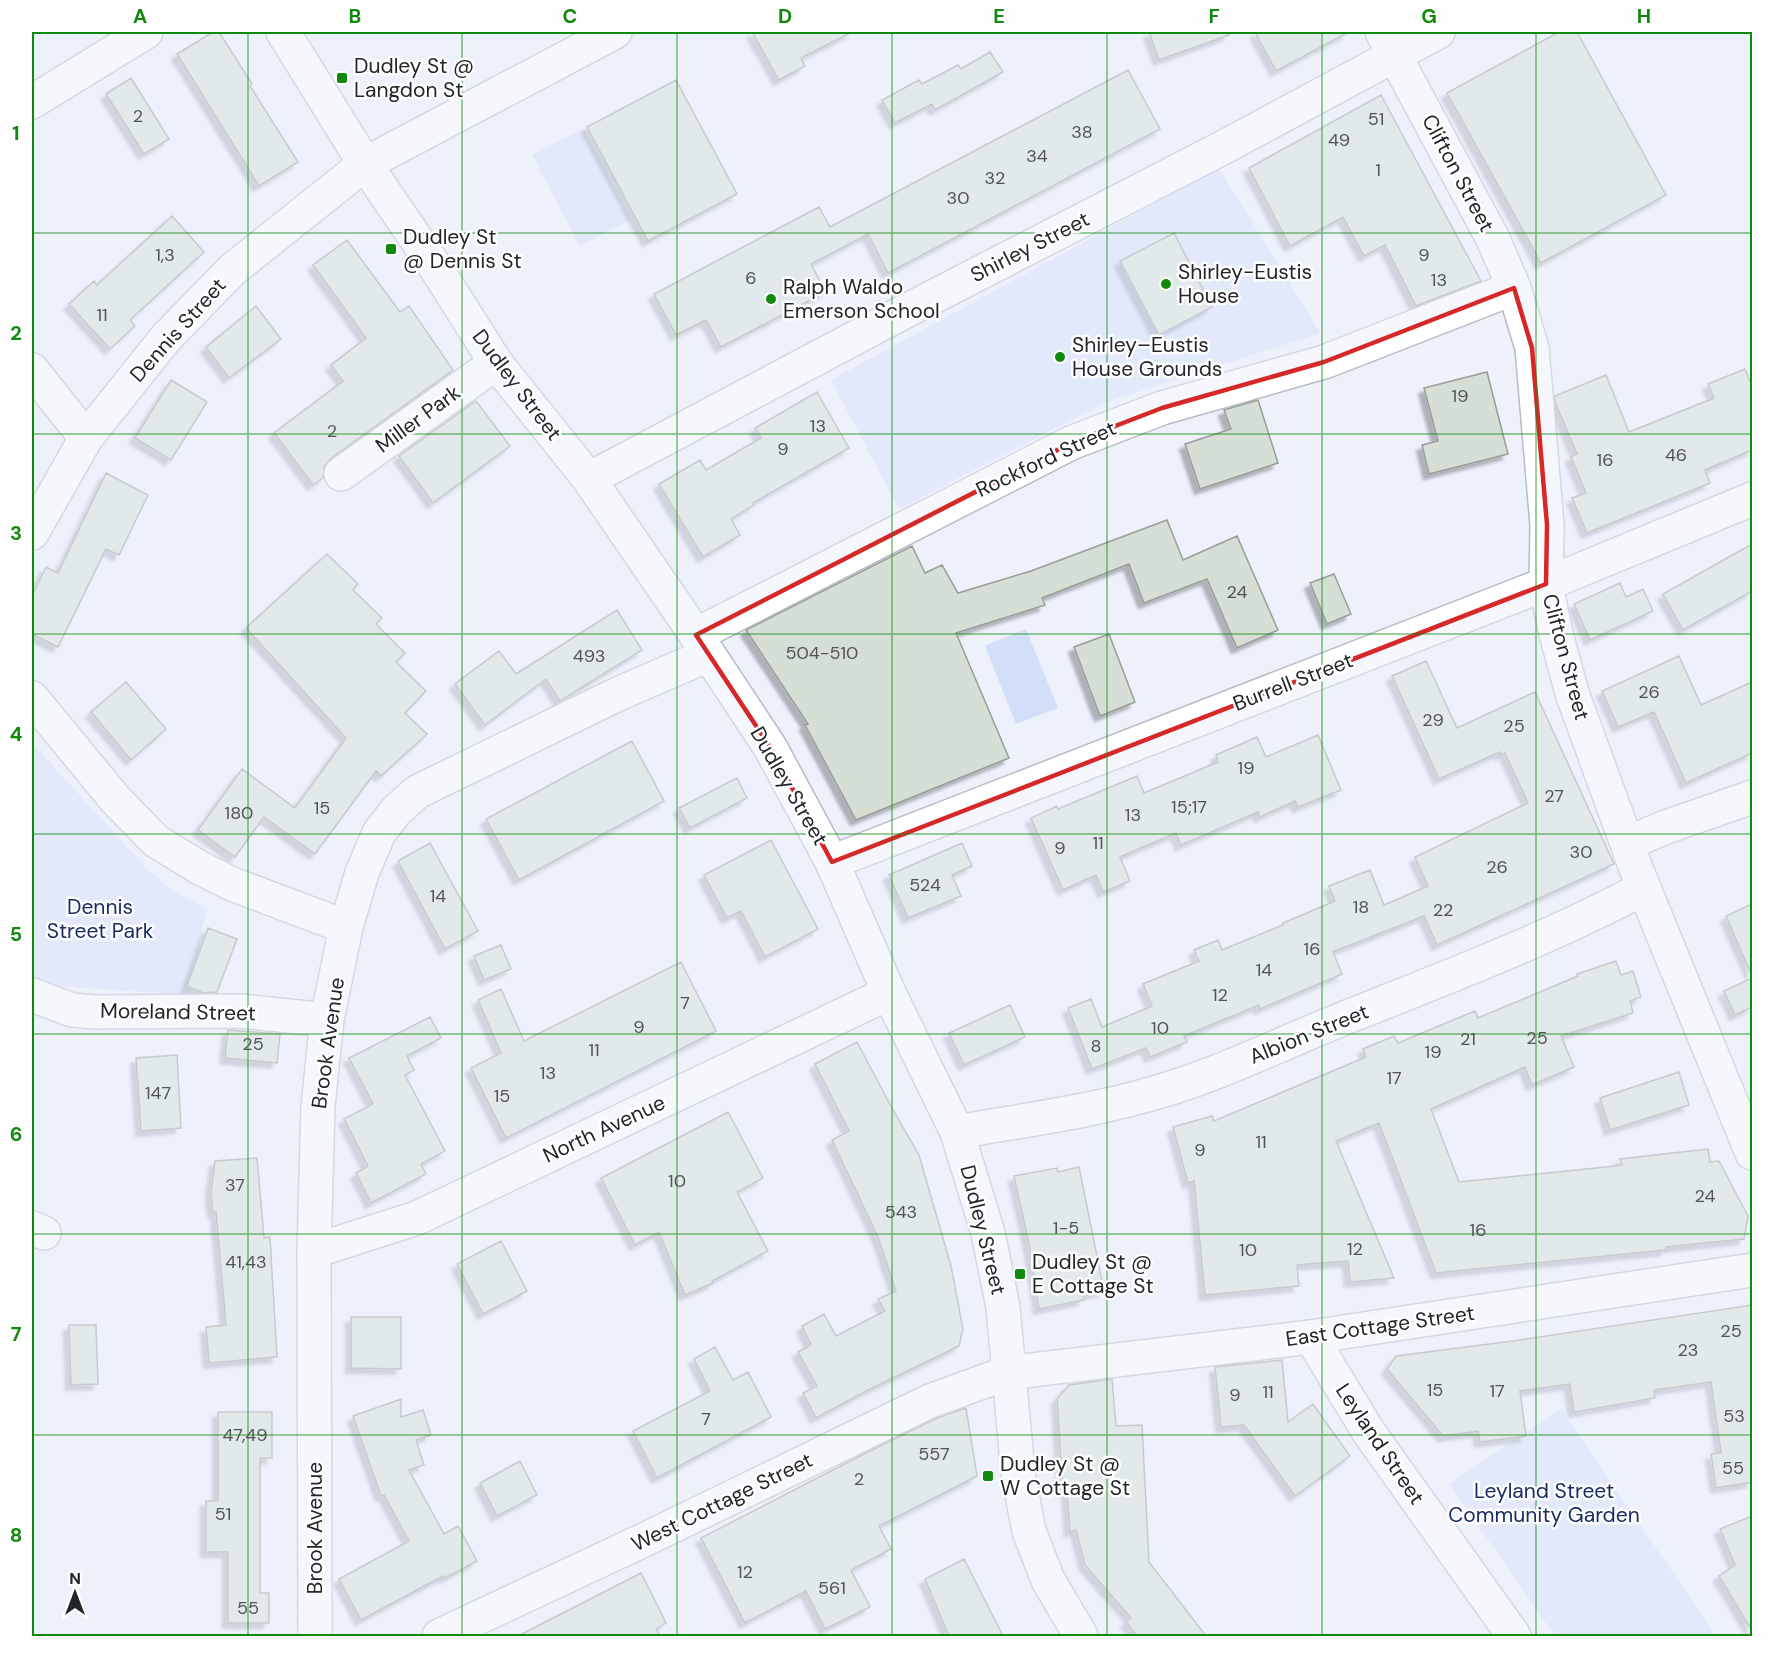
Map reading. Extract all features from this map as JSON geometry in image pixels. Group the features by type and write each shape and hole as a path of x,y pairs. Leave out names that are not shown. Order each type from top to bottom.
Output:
{"street":[{"path":"32,102 146,32"},
{"name":"Dudley Street","path":"283,32 365,164 434,265 496,363 589,479 770,747 832,862 889,993 957,1132 988,1233 1003,1307 1007,1373 1018,1473 1029,1530 1048,1580 1081,1636"},
{"name":"Dennis Street","path":"32,533 86,438 165,339 232,270 365,164 615,32"},
{"name":"Shirley Street","path":"589,479 902,313 1226,146 1388,43 1438,32"},
{"name":"Clifton Street","path":"1388,43 1493,239 1514,288 1532,348 1546,525 1546,584 1572,693 1644,888 1741,1091 1752,1154"},
{"name":"Rockford Street","path":"702,645 1071,443 1162,408 1324,362 1514,288"},
{"name":"Miller Park","path":"341,474 496,363"},
{"path":"32,370 86,438"},
{"name":"Burrell Street","path":"832,862 1546,584 1752,499"},
{"name":"Brook Avenue","path":"315,1636 314,1251 318,1106 327,1020 346,927 362,873 379,833 396,811 417,792 618,694 702,645"},
{"path":"32,698 115,799 156,841 200,868 232,884 346,927"},
{"path":"1628,843 1752,797"},
{"name":"Albion Street","path":"957,1132 1144,1096 1210,1075 1556,931 1600,912 1644,888"},
{"name":"North Avenue","path":"314,1251 417,1218 889,993"},
{"name":"Moreland Street","path":"32,994 72,1010 95,1012 241,1011 327,1020"},
{"name":"East Cottage Street","path":"1007,1373 1311,1337 1752,1270"},
{"name":"Leyland Street","path":"1311,1337 1368,1431 1514,1636"},
{"name":"West Cottage Street","path":"439,1636 646,1539 930,1401 1007,1373"}],"highlighted area":[{"path":"1514,288 1532,348 1547,525 1546,584 832,862 770,747 696,635 1071,443 1162,408 1324,362"}],"green space":[{"path":"583,129 630,220 580,246 532,155"},
{"name":"Shirley–Eustis House Grounds","path":"1219,168 1320,333 1106,402 899,509 831,380"},
{"path":"1026,629 1058,708 1016,724 985,646"},
{"name":"Dennis Street Park","path":"32,743 150,872 171,889 206,909 190,995 57,986 32,977"},
{"name":"Leyland Street Community Garden","path":"1561,1409 1716,1636 1555,1636 1449,1484"}],"building":[{"path":"213,32 219,32 298,162 259,186 177,54"},
{"path":"752,32 852,32 801,58 805,66 779,80"},
{"path":"1149,32 1228,32 1229,35 1159,60"},
{"path":"1255,32 1349,32 1276,71"},
{"path":"1559,32 1577,32 1666,195 1541,263 1447,93"},
{"path":"990,52 1003,72 935,110 932,104 895,123 882,100 919,80 922,84 958,65 961,69"},
{"path":"1128,70 1160,129 888,273 868,234 811,264 826,292 721,347 706,320 676,335 654,294 819,207 830,227"},
{"path":"131,78 169,139 144,154 106,94"},
{"path":"676,80 737,194 648,241 587,127"},
{"path":"1381,95 1481,281 1416,306 1385,245 1364,256 1343,217 1290,246 1249,168"},
{"path":"172,216 204,252 130,320 135,326 110,349 69,304 94,281 97,285"},
{"name":"Shirley-Eustis House","path":"1174,233 1212,307 1159,335 1120,261"},
{"path":"347,240 400,312 409,306 453,370 330,459 324,467 323,478 313,485 274,433 343,381 331,365 366,338 313,265"},
{"path":"256,306 281,339 229,378 206,347"},
{"path":"1745,369 1752,387 1752,450 1705,470 1710,483 1587,533 1572,498 1586,493 1571,457 1577,454 1555,402 1555,396 1606,375 1629,432 1714,398 1708,384"},
{"path":"1487,372 1508,454 1429,474 1422,445 1438,441 1424,388"},
{"path":"171,380 207,402 171,460 135,438"},
{"path":"817,392 849,448 753,503 754,505 731,519 740,535 703,557 659,484 700,460 706,470 761,438 755,428"},
{"path":"1258,400 1278,463 1200,489 1185,444 1231,429 1224,410"},
{"path":"476,401 510,446 433,503 399,456"},
{"path":"106,473 148,495 119,555 106,549 58,647 32,634 32,596 46,567 58,573"},
{"path":"1167,520 1183,560 1237,536 1278,630 1237,648 1207,579 1144,603 1129,564 1042,598 1045,605 956,633 1009,758 856,820 805,725 808,724 746,630 912,546 925,573 942,565 958,593 1031,571"},
{"path":"1752,544 1752,591 1683,630 1663,594"},
{"path":"327,554 358,584 353,590 382,618 376,624 405,653 396,662 426,691 405,713 427,734 381,776 376,771 315,854 264,817 235,857 198,830 242,769 295,808 346,738 246,628"},
{"path":"1334,574 1351,614 1327,624 1310,583"},
{"path":"1620,583 1626,597 1643,589 1653,611 1590,640 1574,604"},
{"path":"617,610 642,650 560,701 546,679 485,725 455,684 499,651 516,674"},
{"path":"1109,634 1135,702 1100,716 1074,647"},
{"path":"1679,656 1701,705 1752,682 1752,753 1686,783 1654,712 1618,727 1602,691"},
{"path":"1426,661 1457,728 1535,692 1614,864 1437,945 1424,916 1333,952 1342,974 1260,1009 1259,1005 1184,1036 1187,1042 1150,1057 1146,1048 1092,1069 1068,1008 1091,999 1102,1027 1152,1006 1143,984 1199,961 1194,950 1218,940 1222,950 1283,925 1283,923 1335,901 1329,886 1370,870 1384,905 1428,886 1415,857 1528,803 1505,753 1501,755 1500,752 1439,779 1392,676"},
{"path":"126,682 166,729 131,760 91,712"},
{"path":"1318,735 1341,790 1298,807 1295,801 1260,817 1258,812 1181,845 1176,833 1120,857 1130,881 1103,892 1096,875 1063,890 1031,818 1137,776 1144,793 1218,762 1216,755 1257,737 1266,757"},
{"path":"632,741 664,801 519,880 486,819"},
{"path":"737,778 747,798 690,828 679,808"},
{"path":"771,840 818,929 765,957 741,911 727,918 704,875"},
{"path":"430,843 478,931 445,949 398,861"},
{"path":"962,843 972,866 952,875 961,896 908,918 889,875"},
{"path":"1752,904 1752,976 1726,916"},
{"path":"208,928 237,939 217,992 203,993 187,986"},
{"path":"501,945 511,969 484,980 474,956"},
{"path":"1616,961 1621,975 1633,971 1641,997 1630,1001 1633,1013 1561,1036 1574,1067 1532,1085 1525,1067 1431,1109 1459,1182 1615,1166 1622,1165 1620,1159 1708,1149 1710,1162 1719,1161 1748,1216 1744,1239 1666,1247 1666,1250 1436,1273 1379,1123 1336,1141 1394,1278 1350,1282 1348,1261 1297,1265 1299,1286 1205,1295 1194,1181 1188,1183 1173,1127 1212,1116 1214,1121 1366,1057 1363,1049 1394,1036 1398,1043 1475,1011 1478,1018 1578,976 1577,974"},
{"path":"681,962 716,1031 506,1138 471,1068 501,1053 478,1000 501,989 524,1041"},
{"path":"1752,978 1752,1007 1735,1015 1724,991"},
{"path":"1010,1005 1025,1037 964,1065 949,1033"},
{"path":"430,1017 441,1038 407,1056 414,1070 405,1075 445,1151 421,1164 426,1174 371,1203 356,1173 368,1166 344,1119 373,1104 349,1058"},
{"path":"228,1030 280,1034 277,1063 225,1058"},
{"path":"857,1042 919,1155 951,1266 963,1329 959,1346 816,1418 803,1393 817,1386 798,1352 811,1345 802,1326 824,1314 836,1336 885,1311 878,1299 896,1291 878,1237 832,1140 849,1131 815,1064"},
{"path":"177,1055 181,1128 141,1131 136,1058"},
{"path":"1679,1072 1689,1105 1610,1130 1600,1098"},
{"path":"728,1112 763,1178 737,1192 768,1251 712,1281 713,1283 685,1295 659,1232 635,1245 601,1178"},
{"path":"257,1158 264,1238 270,1237 277,1357 209,1363 206,1327 226,1325 216,1212 213,1212 211,1193 215,1161"},
{"path":"1079,1167 1104,1291 1083,1295 1084,1300 1039,1309 1029,1244 1014,1176 1057,1168 1058,1172"},
{"path":"501,1241 527,1291 483,1314 457,1264"},
{"path":"1752,1305 1752,1482 1716,1488 1711,1454 1721,1453 1711,1382 1654,1390 1655,1398 1574,1412 1570,1384 1520,1391 1526,1436 1480,1442 1478,1431 1443,1436 1387,1369 1396,1356"},
{"path":"351,1317 401,1317 401,1369 351,1368"},
{"path":"69,1325 96,1325 98,1384 71,1385"},
{"path":"715,1347 733,1380 748,1372 771,1417 657,1478 633,1431 710,1391 694,1359"},
{"path":"1282,1360 1288,1422 1313,1404 1350,1456 1295,1496 1244,1425 1221,1427 1215,1367"},
{"path":"1112,1379 1116,1426 1142,1425 1149,1562 1206,1636 1137,1636 1126,1622 1131,1618 1085,1565 1076,1530 1070,1532 1067,1491 1063,1491 1057,1399 1069,1385"},
{"path":"401,1399 401,1417 423,1410 431,1435 416,1440 424,1465 409,1470 444,1534 458,1526 477,1561 445,1578 443,1576 361,1620 339,1579 409,1541 384,1495 381,1496 353,1416"},
{"path":"966,1408 977,1476 879,1526 891,1549 851,1570 870,1607 825,1629 806,1591 745,1623 701,1538 937,1418"},
{"path":"218,1412 272,1412 272,1458 260,1458 260,1593 269,1593 269,1623 228,1623 228,1552 206,1552 206,1501 218,1501"},
{"path":"520,1461 537,1495 497,1516 480,1483"},
{"path":"1752,1516 1752,1631 1719,1576 1735,1565 1720,1529"},
{"path":"964,1559 1003,1636 949,1636 925,1579"},
{"path":"641,1573 666,1623 656,1629 660,1636 518,1636"}],"place":[{"name":"Dudley St @ Langdon St","path":"342,78"},
{"name":"Dudley St @ Dennis St","path":"391,249"},
{"name":"Shirley-Eustis House","path":"1166,284"},
{"name":"Ralph Waldo Emerson School","path":"771,299"},
{"name":"Shirley–Eustis House Grounds","path":"1060,357"},
{"name":"Dudley St @ E Cottage St","path":"1020,1274"},
{"name":"Dudley St @ W Cottage St","path":"988,1476"}]}
